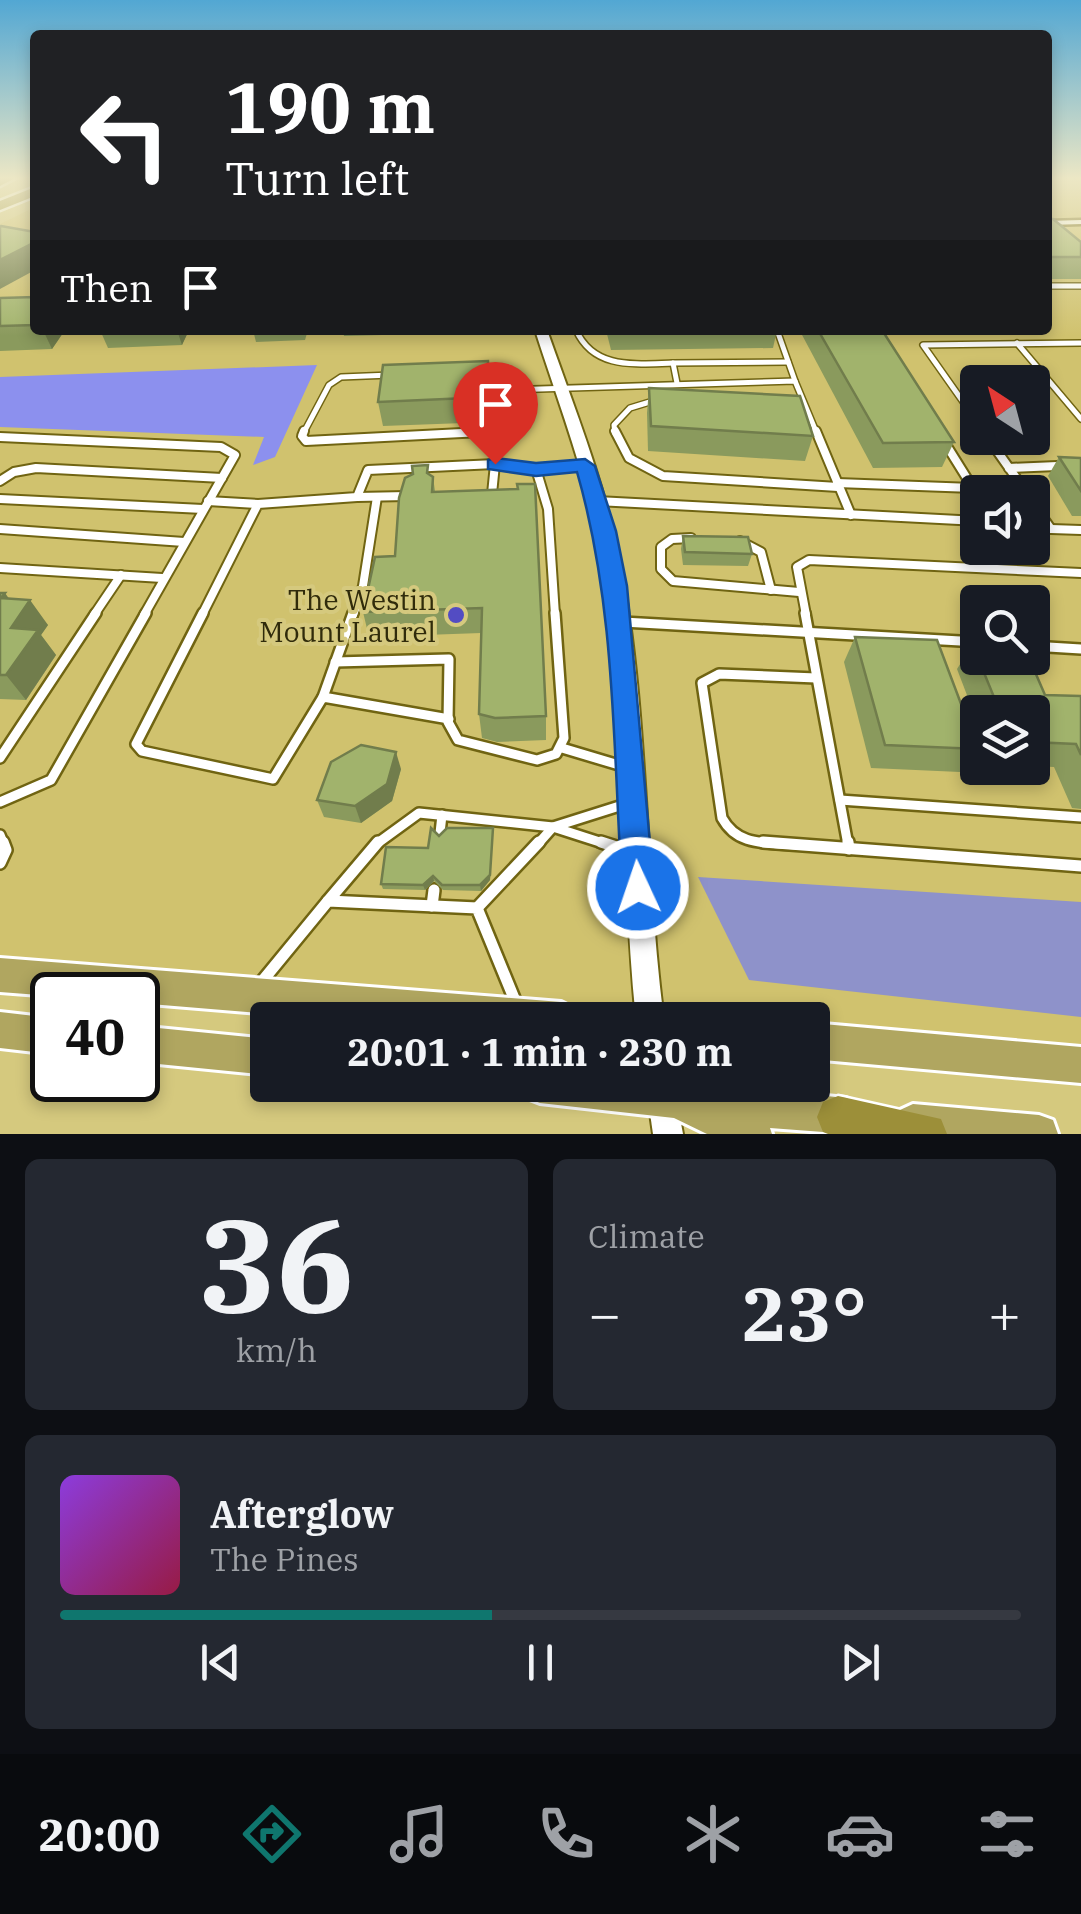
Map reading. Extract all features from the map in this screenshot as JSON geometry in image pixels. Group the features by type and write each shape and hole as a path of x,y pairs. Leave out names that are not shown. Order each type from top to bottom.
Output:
{"highway":[{"path":"0,975 346,1002"},
{"path":"0,1030 30,1033"},
{"path":"830,1043 1081,1065"},
{"path":"160,1046 250,1055"},
{"path":"663,1105 1039,1134"},
{"path":"663,1105 752,1134"},
{"path":"838,1116 926,1134"}],"street":[{"path":"543,335 610,557 619,622 641,956 647,1002"}],"lane":[{"path":"1060,230 1068,236"},
{"path":"1052,286 1081,286"},
{"path":"577,335 580,344 612,362 788,362"},
{"path":"779,335 851,515"},
{"path":"960,397 924,345 1081,342"},
{"path":"1017,344 1081,418"},
{"path":"673,363 677,384"},
{"path":"492,371 500,374 504,390 506,427 501,432 306,441 302,436 329,386 340,377 492,371"},
{"path":"504,390 795,382"},
{"path":"718,383 720,393"},
{"path":"662,400 630,408 614,425 614,441 622,453 663,476 973,488 943,440"},
{"path":"0,437 221,448 235,456 162,578 51,780 0,802"},
{"path":"1000,455 1014,475"},
{"path":"357,497 368,470 495,464 536,469 585,466"},
{"path":"476,494 495,494 495,464"},
{"path":"1009,468 1081,465"},
{"path":"0,481 14,472 36,468 222,478"},
{"path":"536,469 548,509 562,748"},
{"path":"258,504 137,739 137,746 142,751 273,778 323,697 336,662 363,586 377,496"},
{"path":"0,498 205,505 410,496"},
{"path":"596,501 960,521"},
{"path":"1051,529 1081,530"},
{"path":"0,530 184,542"},
{"path":"695,538 672,538 660,549 662,571 682,585 799,592"},
{"path":"730,540 747,541 762,551 771,590"},
{"path":"850,849 795,571 810,560 1081,574"},
{"path":"0,568 162,578"},
{"path":"0,758 121,576"},
{"path":"619,622 960,641"},
{"path":"1050,647 1081,649"},
{"path":"336,662 449,659 448,719 452,732 464,744 540,760 552,757 562,748"},
{"path":"816,678 719,674 702,683 722,818 730,833 746,841 1081,866"},
{"path":"323,697 448,719"},
{"path":"562,748 630,768"},
{"path":"840,800 1081,817"},
{"path":"478,908 553,826 633,802"},
{"path":"252,994 372,846 420,813 553,826 636,854"},
{"path":"440,833 442,816"},
{"path":"0,836 6,850 0,864"},
{"path":"432,906 434,890"},
{"path":"328,901 478,908"},
{"path":"478,908 515,1002"}],"shaded area":[{"path":"0,230 30,230 30,335 1052,335 1052,230 1081,230 1081,1065 830,1043 830,1002 337,1002 160,988 160,972 30,972 30,977 0,975"},
{"path":"317,365 275,457 253,465 264,437 0,427 0,377"},
{"path":"698,877 1081,902 1081,1017 749,980"}],"building":[{"path":"0,230 30,231 30,245 0,260"},
{"path":"1052,230 1066,230 1081,242 1081,257 1052,257"},
{"path":"30,297 30,325 0,326 0,298"},
{"path":"821,335 885,335 954,442 883,443"},
{"path":"488,361 490,397 378,402 383,365"},
{"path":"649,388 800,396 813,436 651,426"},
{"path":"1059,457 1081,458 1081,491"},
{"name":"The Westin Mount Laurel","path":"428,465 427,473 433,477 432,492 518,489 517,484 535,484 546,716 495,718 479,714 482,608 363,612 375,557 395,556 399,498 405,478 413,474 412,466"},
{"path":"683,536 748,537 752,554 685,552"},
{"path":"0,593 5,593 1,598 30,600 11,628 38,630 6,675 0,675"},
{"path":"855,637 937,640 960,701 960,748 885,745"},
{"path":"985,675 1036,675 1045,695 993,695"},
{"path":"1050,695 1081,696 1081,755 1076,744 1050,743"},
{"path":"361,745 396,752 387,784 355,806 317,800 331,762"},
{"path":"431,828 439,836 447,828 493,828 490,875 480,885 442,885 433,876 423,885 381,884 386,847 428,848"}],"place":[{"name":"The Westin Mount Laurel","path":"456,615"}],"route":[{"path":"495,464 536,469 585,466 605,531 615,586 638,888"}]}
